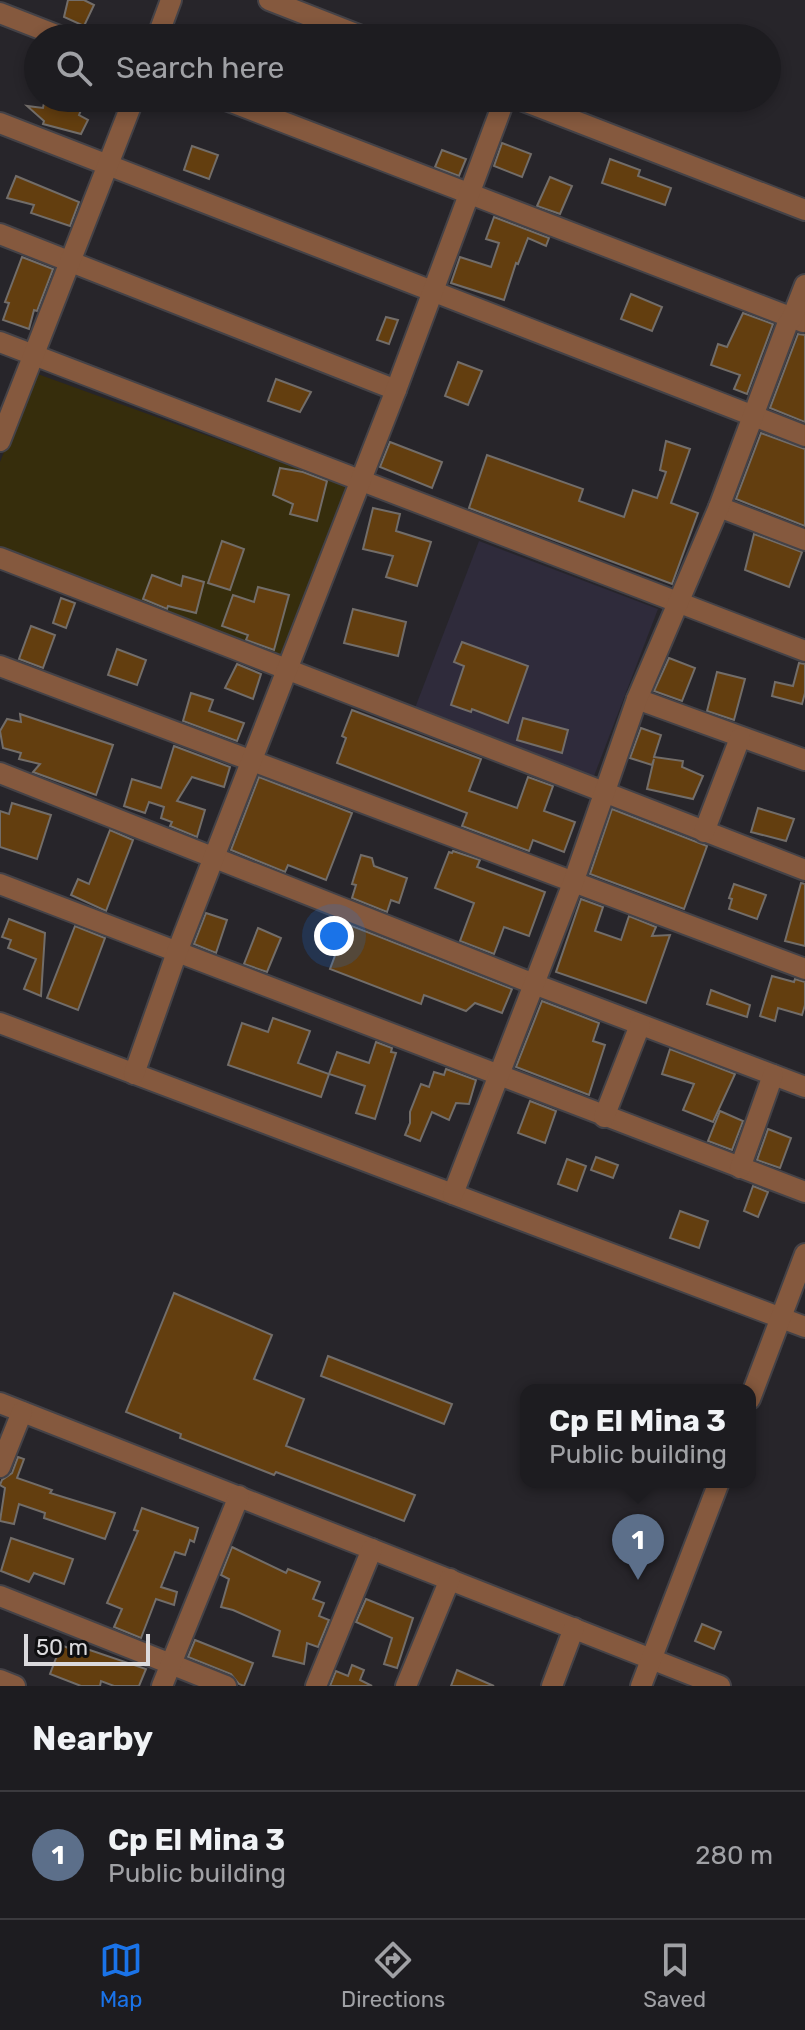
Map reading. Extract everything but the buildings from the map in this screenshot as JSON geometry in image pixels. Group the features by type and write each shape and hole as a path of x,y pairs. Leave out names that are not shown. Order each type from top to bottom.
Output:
{"street":[{"path":"162,24 171,0"},
{"path":"269,0 330,24"},
{"path":"0,13 28,24"},
{"path":"0,441 129,112"},
{"path":"258,112 799,320"},
{"path":"134,1074 177,952 396,390 499,112"},
{"path":"552,112 805,210"},
{"path":"0,123 805,436"},
{"path":"0,234 396,390"},
{"path":"799,320 805,285"},
{"path":"453,1194 573,883 637,699 719,507 787,325 799,320"},
{"path":"0,342 805,651"},
{"path":"719,507 805,540"},
{"path":"0,558 805,870"},
{"path":"0,666 805,969"},
{"path":"637,699 805,760"},
{"path":"704,832 740,738"},
{"path":"0,773 534,984 805,1087"},
{"path":"0,884 805,1192"},
{"path":"0,1023 805,1327"},
{"path":"604,1117 640,1025"},
{"path":"740,1168 773,1075"},
{"path":"756,1384 805,1254"},
{"path":"0,1403 720,1686"},
{"path":"0,1467 22,1412"},
{"path":"641,1686 717,1488"},
{"path":"162,1686 239,1496"},
{"path":"316,1686 372,1549"},
{"path":"406,1686 450,1579"},
{"path":"0,1596 226,1686"},
{"path":"552,1686 574,1628"},
{"path":"0,1680 15,1686"}],"shaded area":[{"path":"479,541 658,609 594,776 415,708"}],"sand":[{"path":"35,373 354,489 289,664 0,553 0,462"}],"place":[{"name":"Cp El Mina 3","path":"638,1580"}]}
